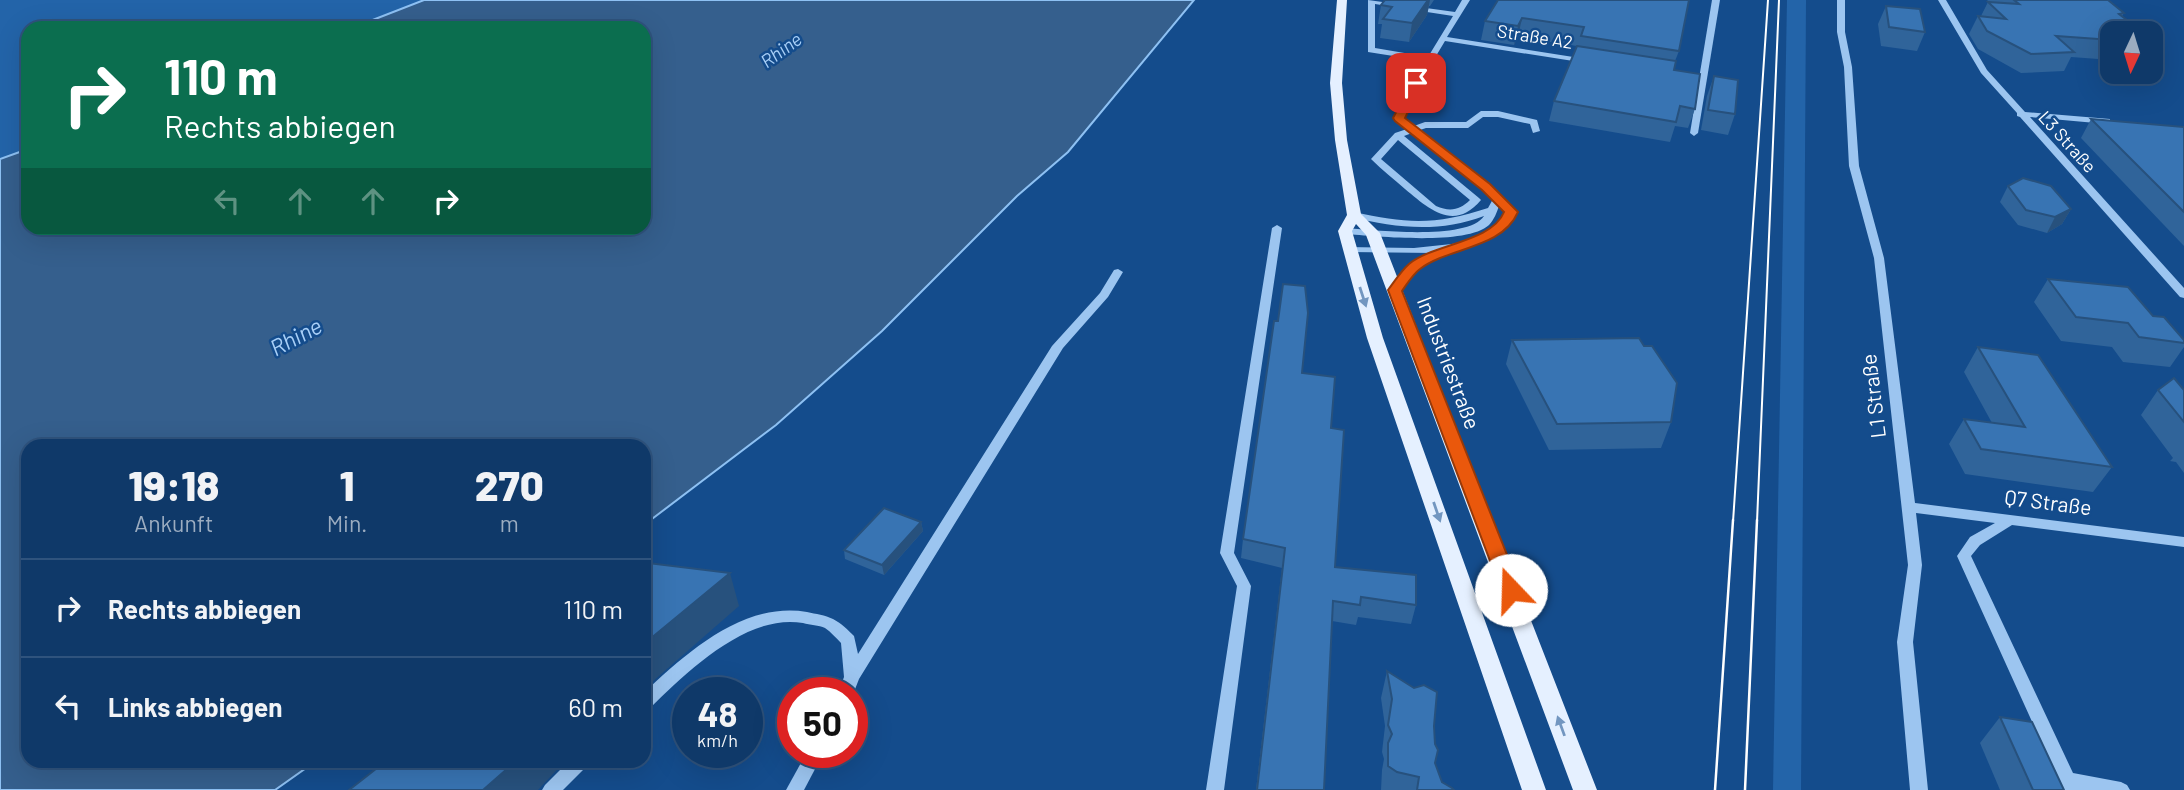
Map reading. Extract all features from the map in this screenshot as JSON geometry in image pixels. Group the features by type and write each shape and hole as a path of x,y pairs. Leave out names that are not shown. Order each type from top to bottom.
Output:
{"main road":[{"path":"1342,0 1336,83 1349,232 1375,338 1534,790"},
{"name":"Industriestraße","path":"1349,232 1376,242 1511,590 1585,790"}],"lane":[{"path":"1395,290 1414,267 1456,247 1488,236 1507,221 1511,212 1399,118 1402,106 1466,0"},
{"path":"1693,133 1716,0"},
{"name":"L1 Straße","path":"1842,0 1841,32 1848,67 1854,166 1879,258 1915,565 1905,642 1919,790"},
{"name":"L3 Straße","path":"1942,0 1984,71 2184,295"},
{"path":"1430,60 1371,50 1372,1 1457,14"},
{"name":"Straße A2","path":"1444,39 1599,63"},
{"path":"1691,78 1704,80"},
{"path":"1398,135 1476,200 1469,209 1442,213 1376,159 1398,135 1412,128 1468,125 1481,114 1498,114 1534,122 1536,131"},
{"path":"2020,114 2115,122"},
{"path":"1376,242 1468,230 1485,223 1498,199"},
{"path":"1349,232 1463,222 1490,211"},
{"path":"1215,790 1244,586 1227,553 1277,228"},
{"path":"1349,232 1376,242 1436,250 1456,247"},
{"path":"852,677 1058,346 1104,295 1118,272"},
{"name":"Q7 Straße","path":"1907,507 2184,542"},
{"path":"2012,519 1975,541 1964,556 2070,784 2121,790"},
{"path":"651,697 713,644 778,616 824,621 849,640 852,677"},
{"path":"551,790 574,768"},
{"path":"795,790 807,768"}],"shaded area":[{"path":"0,0 765,0 651,26 651,21 21,21 21,235 26,235 0,327"},
{"path":"1787,0 1806,0 1801,790 1773,790"}],"water":[{"name":"Rhine","path":"424,0 1194,0 1068,152 1017,196 882,331 776,425 651,520 651,439 21,439 21,768 306,768 275,790 0,790 0,159 21,152 21,235 651,235 651,21 370,21"}],"building":[{"path":"1385,0 1428,0 1412,23 1383,19 1392,7 1381,5"},
{"path":"1498,0 1689,0 1679,51 1581,36 1584,27 1522,18 1518,26 1485,21"},
{"path":"2014,0 2108,0 2124,13 2119,14 2128,21 2100,21 2100,39 2056,36 2074,52 2031,54 1987,31 1978,16 2006,19 1988,2 2019,4"},
{"path":"1886,6 1920,9 1925,32 1889,27"},
{"path":"1577,46 1676,61 1674,70 1700,74 1695,109 1680,106 1676,122 1554,101"},
{"path":"1714,76 1738,80 1735,114 1708,110"},
{"path":"2091,119 2184,127 2184,212"},
{"path":"2023,178 2051,186 2071,209 2055,217 2026,210 2008,186"},
{"path":"2048,279 2128,287 2153,316 2164,317 2184,343 2139,337 2128,323 2076,317"},
{"path":"1283,284 1305,286 1308,313 1302,373 1335,377 1331,428 1344,430 1335,567 1416,575 1416,605 1361,597 1360,605 1333,601 1324,790 1257,790 1285,548 1243,539 1274,321 1278,321"},
{"path":"1639,338 1644,346 1652,346 1677,383 1671,422 1557,424 1512,340"},
{"path":"1978,347 2038,355 2112,467 1981,449 1964,419 2025,427"},
{"path":"2174,378 2184,390 2184,422 2158,390"},
{"path":"884,508 921,522 882,565 844,550"},
{"path":"651,563 730,573 651,638"},
{"path":"1387,671 1414,688 1424,685 1437,692 1434,726 1438,750 1435,763 1442,782 1454,790 1417,790 1419,777 1397,772 1388,766 1388,743 1392,734 1388,725 1392,699"},
{"path":"2000,717 2032,722 2064,790 2033,790"},
{"path":"377,768 508,768 483,790 349,790"}],"tram line":[{"path":"1733,522 1768,0"},
{"path":"1757,522 1779,0"},
{"path":"1715,790 1733,520"},
{"path":"1745,790 1757,520"}],"route":[{"path":"1416,83 1402,106 1399,118 1486,187 1511,212 1507,221 1488,236 1456,247 1414,267 1395,290 1511,590"}]}
